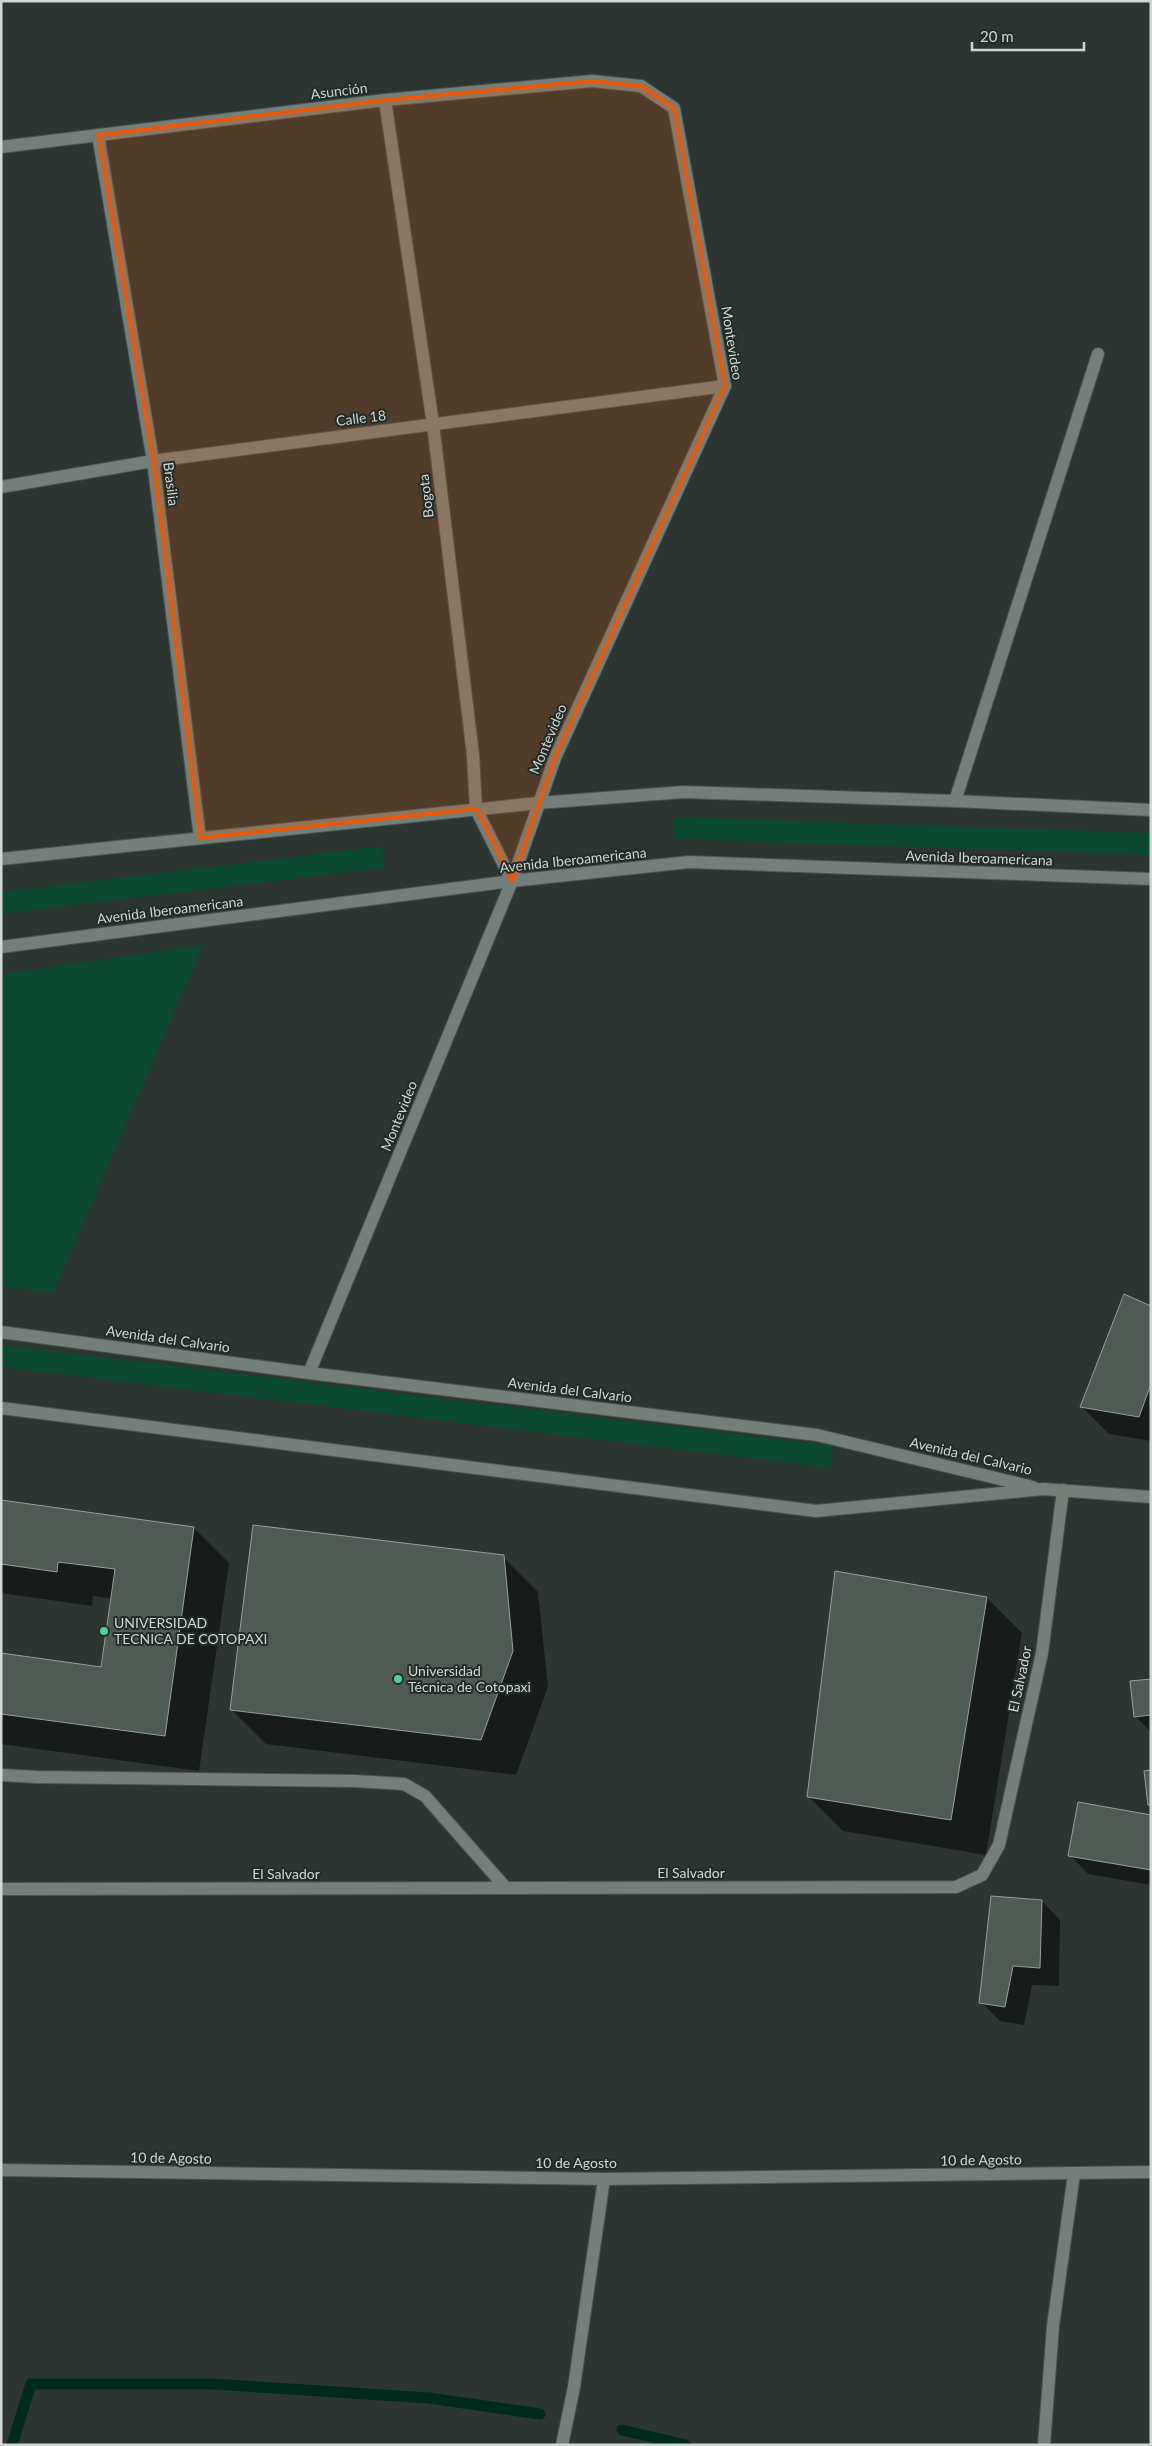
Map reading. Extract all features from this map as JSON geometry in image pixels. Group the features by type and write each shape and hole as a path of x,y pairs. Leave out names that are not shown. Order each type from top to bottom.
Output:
{"street":[{"name":"Asunción","path":"1,147 386,100 592,81 641,86 674,108"},
{"name":"Bogota","path":"386,100 433,424 472,755 476,810 512,881"},
{"name":"Montevideo","path":"309,1373 512,881 555,758 725,386 674,108"},
{"name":"Brasilia","path":"98,135 153,461 200,838"},
{"path":"955,800 1098,354"},
{"name":"Calle 18","path":"1,487 153,461 725,386"},
{"path":"1,859 538,803 684,792 955,800 1151,810"},
{"name":"Avenida Iberoamericana","path":"1,947 512,881 689,862 1151,879"},
{"name":"Avenida del Calvario","path":"1,1332 309,1373 817,1435 1043,1489"},
{"name":"Avenida del Calvario","path":"1,1408 816,1510 1043,1489"},
{"path":"1043,1489 1151,1496"},
{"name":"El Salvador","path":"1,1889 956,1887 982,1875 999,1845 1042,1653 1063,1490"},
{"path":"1,1775 355,1780 404,1784 425,1796 506,1888"},
{"name":"10 de Agosto","path":"1,2170 604,2179 1151,2172"},
{"path":"1044,2445 1053,2326 1074,2174"},
{"path":"562,2445 574,2387 604,2179"}],"highlighted area":[{"path":"592,81 641,86 674,108 725,386 555,758 512,881 476,809 200,838 153,461 98,135 385,100"}],"green space":[{"path":"674,817 1151,833 1151,855 673,839"},
{"path":"382,846 384,868 1,914 1,892"},
{"path":"203,945 53,1293 1,1286 1,974"},
{"path":"1,1345 833,1446 830,1468 1,1367"}],"building":[{"path":"1124,1294 1151,1306 1151,1384 1139,1417 1080,1407"},
{"path":"1,1500 194,1527 165,1736 1,1714 1,1653 101,1667 115,1569 58,1562 57,1572 1,1564"},
{"path":"253,1525 504,1555 513,1651 481,1740 230,1710"},
{"path":"835,1571 987,1597 951,1820 807,1797"},
{"path":"1151,1679 1151,1715 1134,1717 1130,1681"},
{"path":"1151,1770 1151,1805 1148,1805 1144,1771"},
{"path":"1078,1802 1151,1815 1151,1870 1068,1856"},
{"path":"991,1896 1042,1900 1040,1968 1013,1966 1005,2007 979,2003"}],"waterway":[{"path":"12,2445 31,2384 212,2384 429,2398 540,2414"},
{"path":"622,2430 686,2445"}],"place":[{"name":"UNIVERSIDAD TECNICA DE COTOPAXI","path":"104,1631"},
{"name":"Universidad Técnica de Cotopaxi","path":"398,1679"}]}
